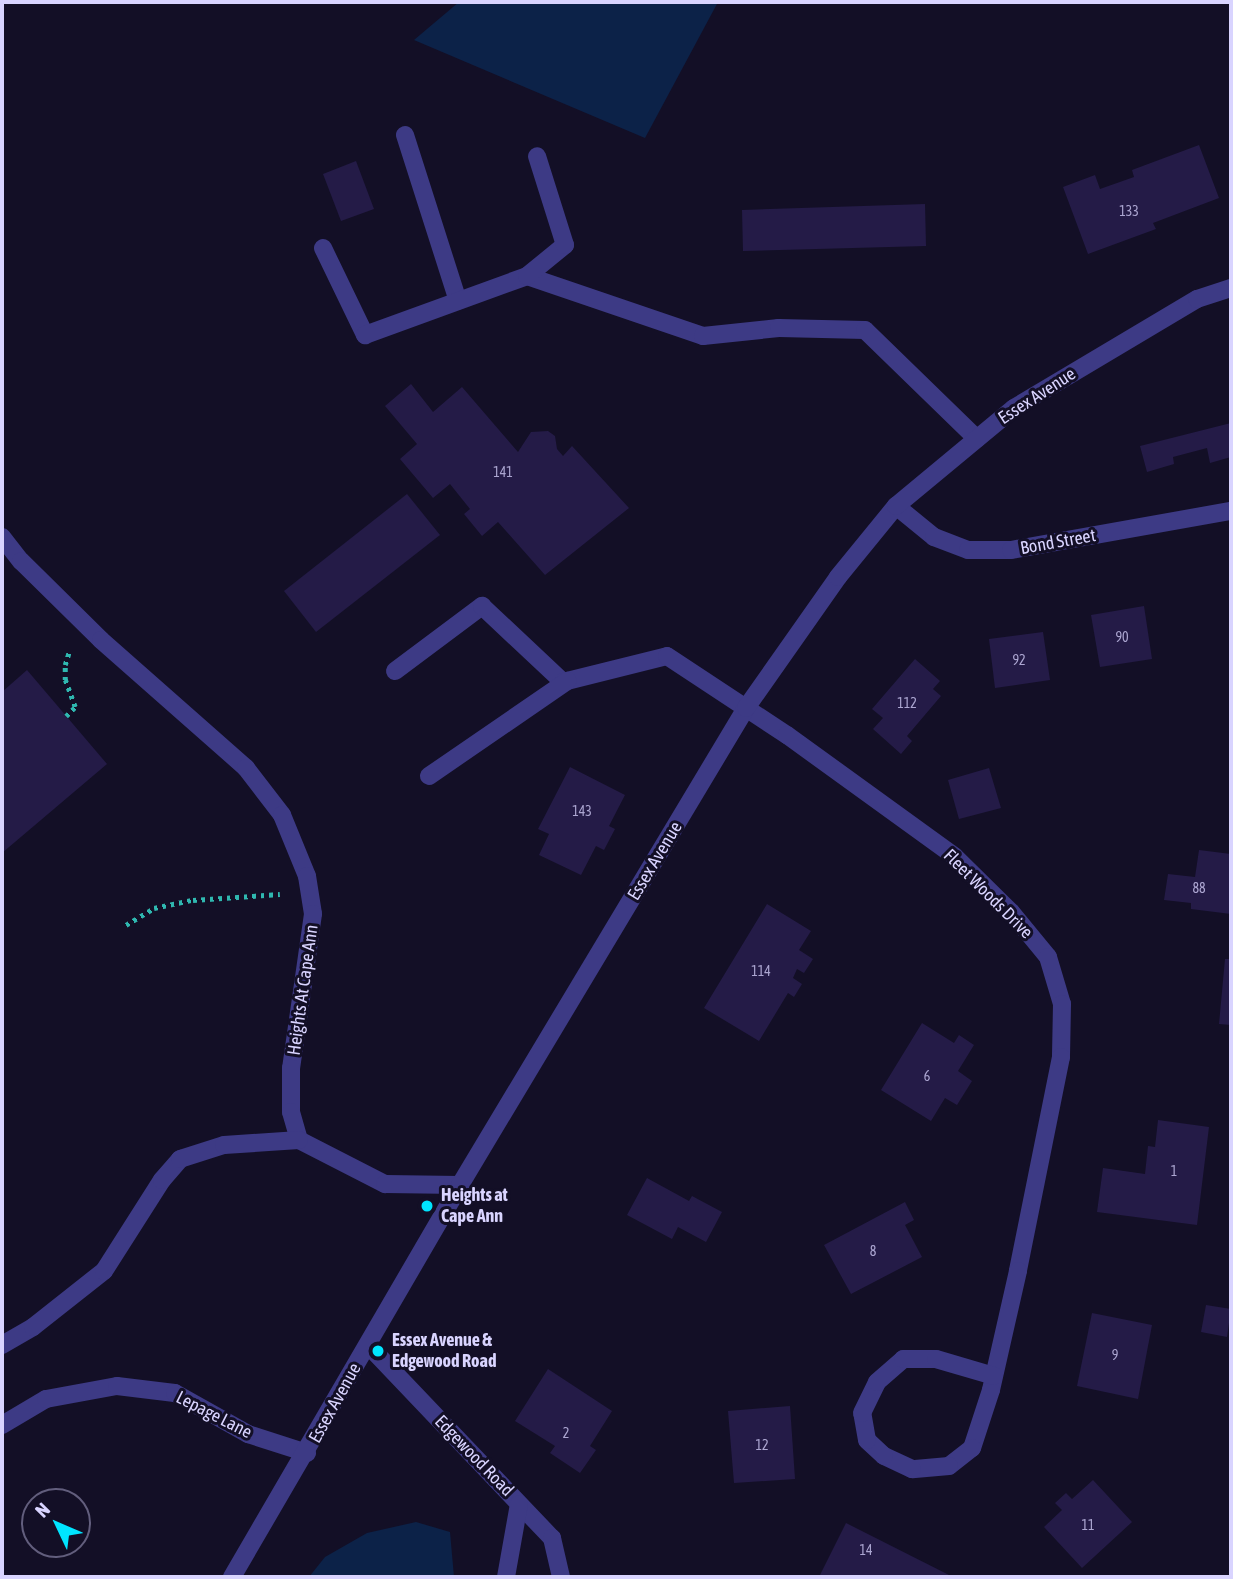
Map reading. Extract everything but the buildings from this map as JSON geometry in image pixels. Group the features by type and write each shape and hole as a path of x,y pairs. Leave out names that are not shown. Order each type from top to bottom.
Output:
{"street":[{"path":"405,135 458,301"},
{"path":"323,248 365,335 527,276 565,245 537,156"},
{"path":"527,276 704,336 779,328 865,330 977,439"},
{"name":"Essex Avenue","path":"232,1577 307,1453 460,1185 746,708 838,577 896,506 1014,408 1197,299 1231,288"},
{"name":"Bond Street","path":"896,506 934,537 968,550 1011,551 1231,511"},
{"name":"Heights At Cape Ann","path":"2,537 21,561 85,624 246,768 282,815 307,876 313,914 291,1068 291,1112 299,1140"},
{"path":"395,671 482,606 563,682 568,681"},
{"name":"Fleet Woods Drive","path":"568,681 667,656 746,708 954,856 1012,912 1048,957 1062,1004 1061,1056 994,1376 972,1448 949,1466 912,1469 884,1456 867,1440 863,1413 877,1382 903,1359 936,1359 994,1376"},
{"path":"429,776 568,681"},
{"path":"2,1345 33,1326 104,1271 162,1180 180,1159 224,1145 299,1140 385,1184 460,1185"},
{"name":"Edgewood Road","path":"368,1345 552,1538 561,1577"},
{"name":"Lepage Lane","path":"2,1425 46,1399 117,1386 175,1393 248,1434 307,1453"},
{"path":"506,1577 519,1504"}],"path":[{"path":"66,716 75,707 65,680 65,665 85,624"},
{"path":"126,925 154,908 193,900 310,893"}],"water":[{"path":"459,2 718,2 645,138 414,40"},
{"path":"416,1522 450,1532 454,1577 309,1577 325,1557 367,1533"}],"place":[{"name":"Heights at Cape Ann","path":"427,1206"},
{"name":"Essex Avenue & Edgewood Road","path":"378,1351"}]}
